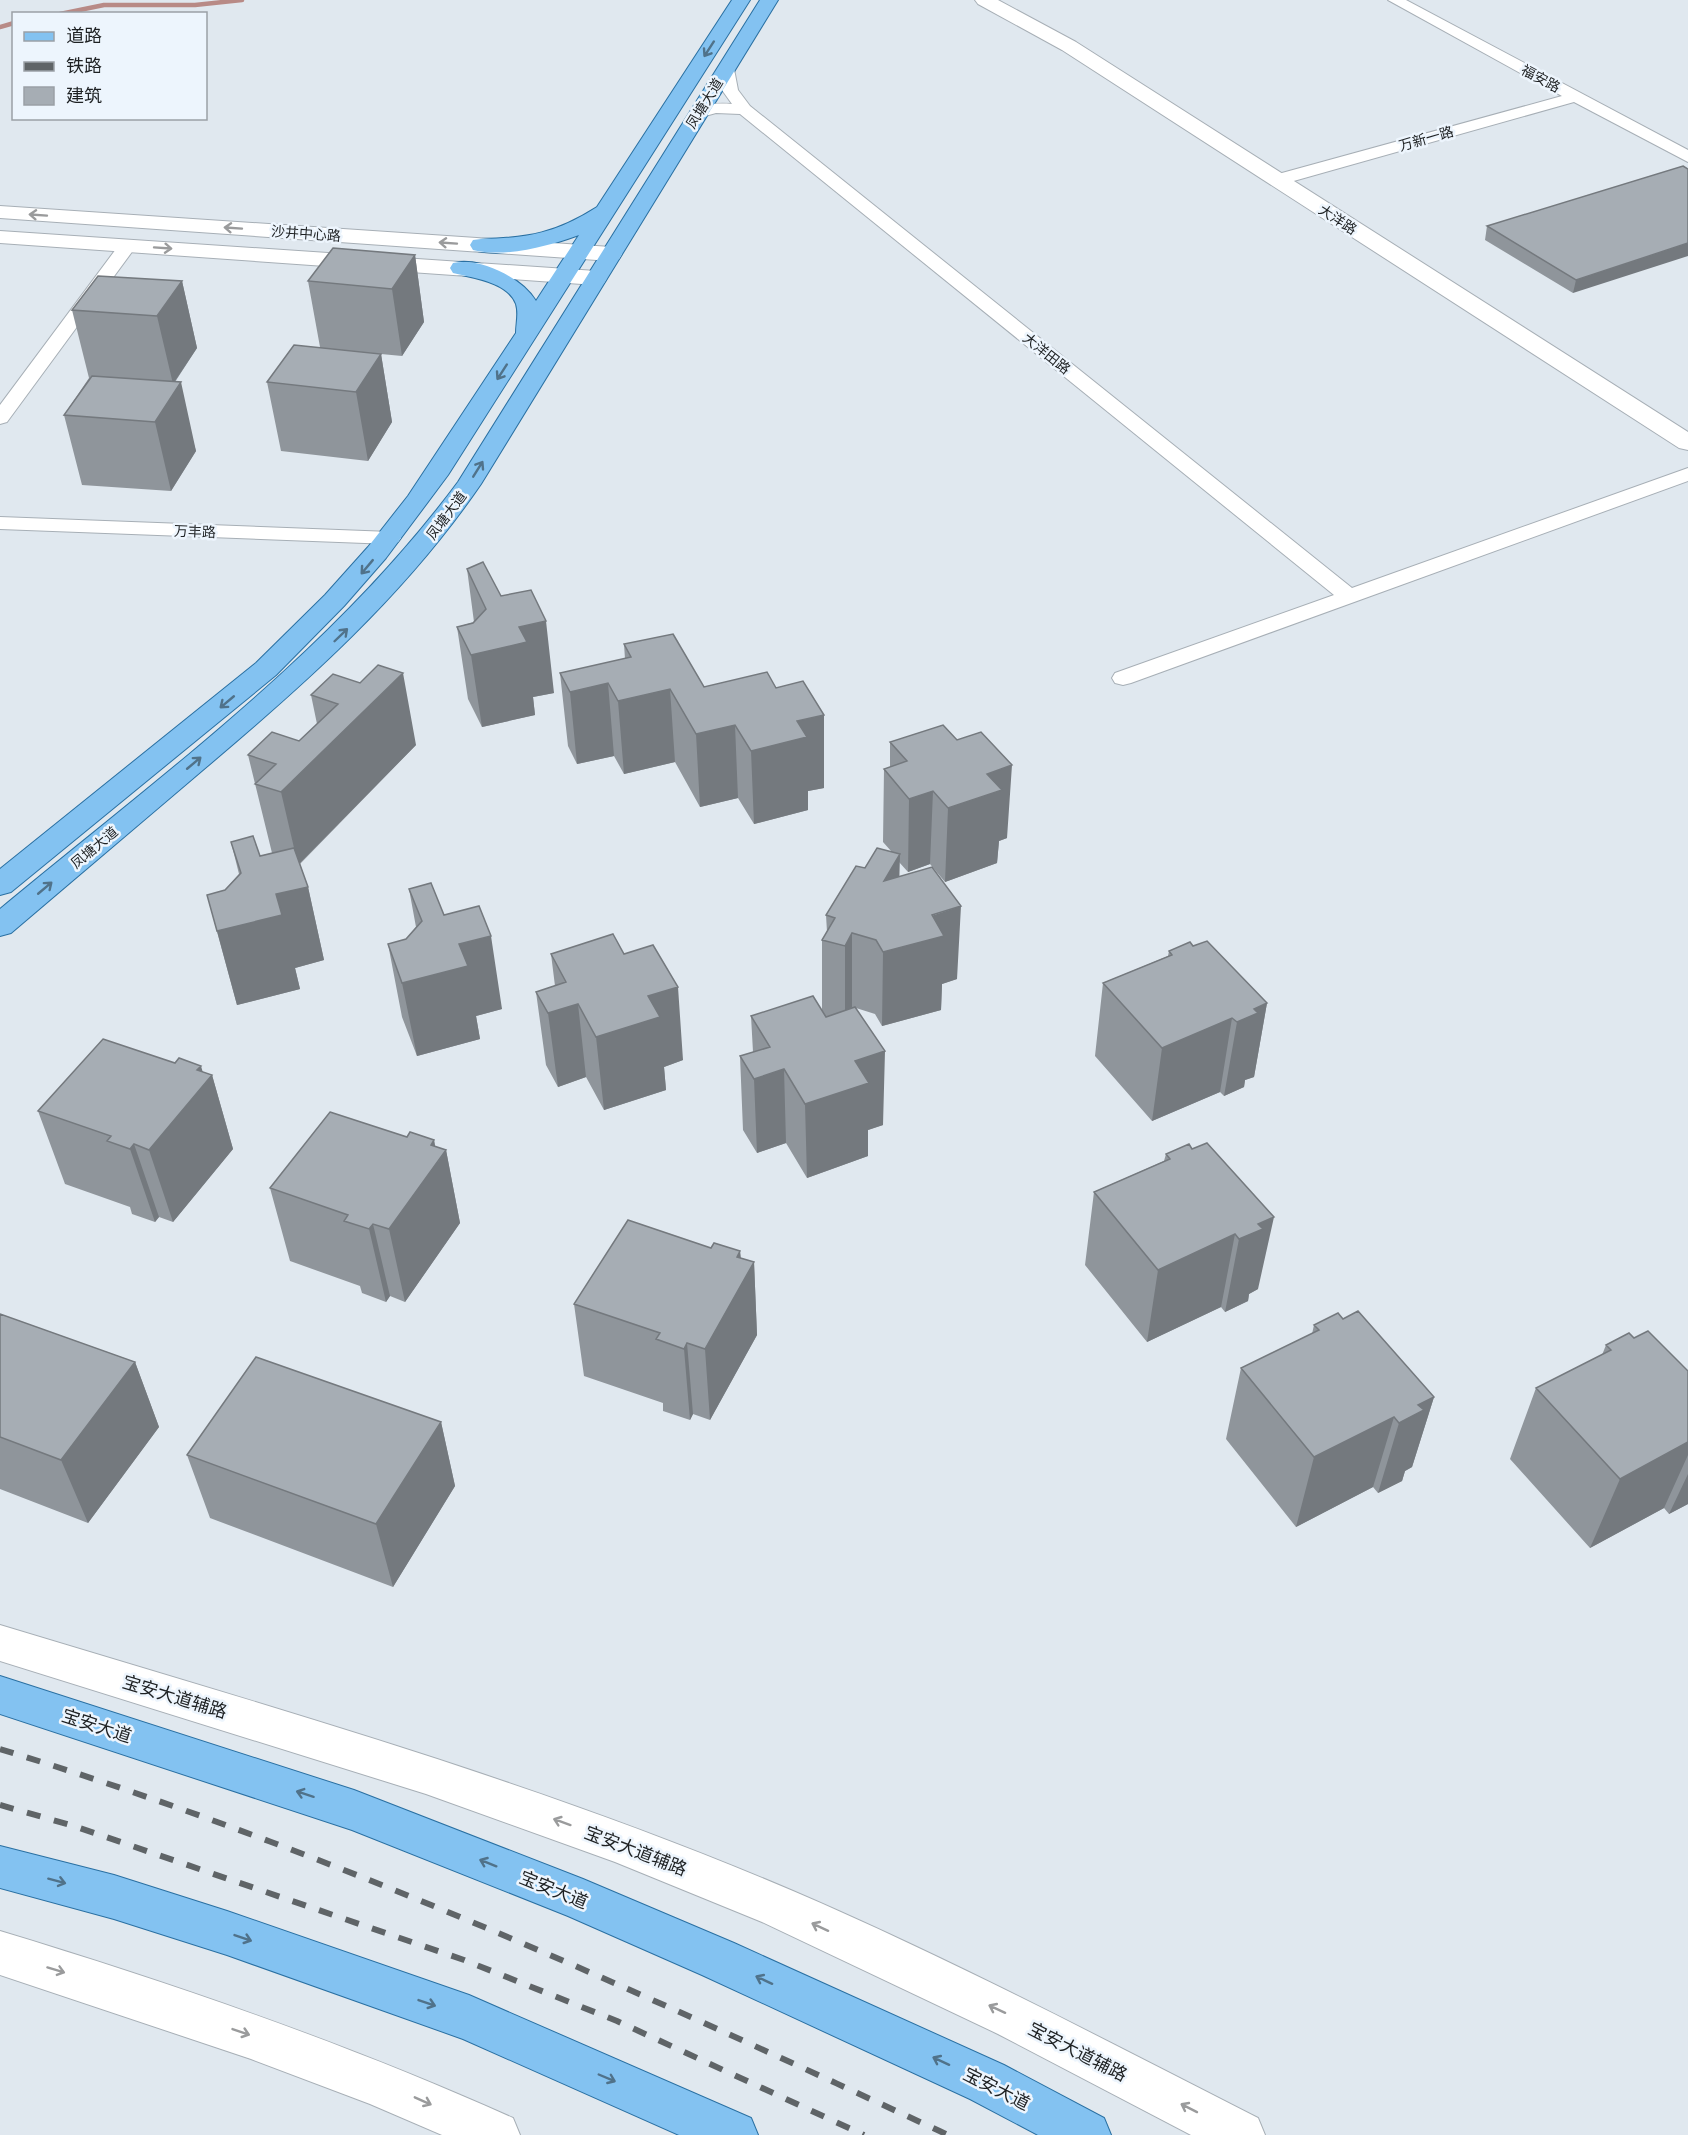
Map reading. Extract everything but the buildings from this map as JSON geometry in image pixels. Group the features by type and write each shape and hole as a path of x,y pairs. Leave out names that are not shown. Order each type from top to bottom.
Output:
{"main road":[{"name":"凤塘大道","path":"0,885 266,669 332,606 390,538 436,476 741,0"},
{"name":"凤塘大道","path":"0,926 286,685 347,629 391,583 432,534 469,484 770,0"},
{"path":"482,245 524,242 563,233 591,222 605,211"},
{"path":"461,268 499,278 519,292 530,312 527,332"},
{"name":"宝安大道","path":"0,1695 354,1810 583,1901 718,1959 987,2082 1087,2135"},
{"path":"0,1867 148,1907 469,2018 734,2135"}],"street":[{"name":"大洋路","path":"984,0 1054,36 1688,427"},
{"name":"大洋路","path":"1012,0 1053,24 1688,443"},
{"name":"福安路","path":"1395,0 1688,157"},
{"name":"大洋田路","path":"726,69 730,90 744,109 1349,596"},
{"name":"万新一路","path":"1285,178 1576,97"},
{"path":"698,113 716,108 744,109"},
{"name":"沙井中心路","path":"0,212 611,254"},
{"name":"沙井中心路","path":"0,237 596,278"},
{"path":"0,418 128,245"},
{"path":"1123,678 1688,474"},
{"name":"万丰路","path":"0,524 390,538"},
{"name":"宝安大道辅路","path":"0,1643 426,1774 619,1843 778,1907 961,1992 1241,2135"},
{"path":"0,1953 293,2049 418,2098 496,2135"}],"waterway":[{"path":"70,12 104,5 195,5 242,0"},
{"path":"0,27 12,24"}],"railway":[{"path":"0,1749 122,1788 362,1877 598,1976 948,2135"},
{"path":"0,1805 74,1826 464,1960 617,2021 864,2135"}]}
